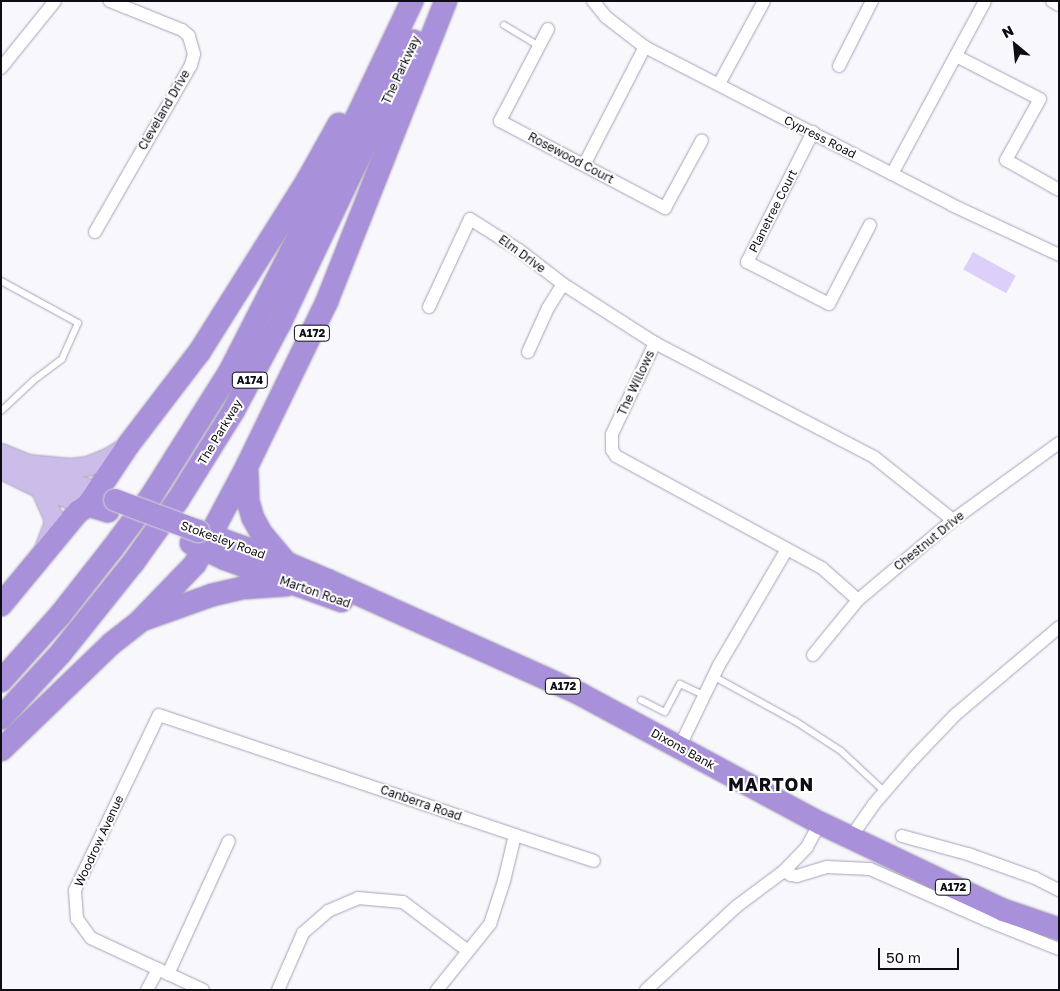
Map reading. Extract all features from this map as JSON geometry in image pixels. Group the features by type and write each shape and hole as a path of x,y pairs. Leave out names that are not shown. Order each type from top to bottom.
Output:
{"highway":[{"path":"1,605 78,512 102,502 129,444 200,351 302,190 343,116 402,1"},
{"name":"The Parkway","path":"1,681 60,614 150,498 230,371 307,221 412,1"},
{"name":"The Parkway","path":"1,718 60,654 133,563 178,500 234,410 280,323 433,1"},
{"name":"A172","path":"201,540 247,466 327,301 446,1"},
{"name":"A172","path":"247,466 248,501 253,518 262,534 287,563"},
{"name":"Stokesley Road","path":"102,502 201,540 287,563 326,588"},
{"path":"1,750 111,644 140,620 195,564 201,540"},
{"name":"Marton Road","path":"201,540 225,559 296,585 326,588 408,624 443,633"},
{"path":"140,620 212,595 242,588 296,585"},
{"name":"Dixons Bank","path":"443,633 580,694 680,746 820,823 1004,910 1059,929"}],"main road":[{"path":"28,464 71,468 87,466 109,457 129,444"},
{"name":"Stokesley Road","path":"1,453 28,464 102,502"},
{"name":"Stokesley Road","path":"1,470 40,488 102,502"},
{"path":"39,560 50,532 53,517 40,488"}],"street":[{"path":"1,68 55,1"},
{"name":"Cleveland Drive","path":"95,232 191,65 194,54 189,36 182,30 110,1"},
{"name":"Cypress Road","path":"593,1 606,17 645,47 892,174 1059,255"},
{"path":"719,84 764,1"},
{"path":"839,66 872,1"},
{"path":"892,174 985,1"},
{"path":"1052,1 1059,4"},
{"name":"Rosewood Court","path":"548,29 500,121 665,208 702,140"},
{"path":"584,165 645,47"},
{"path":"956,56 1040,99 1006,160 1059,190"},
{"name":"Planetree Court","path":"813,132 747,262 829,304 870,224"},
{"name":"Elm Drive","path":"429,306 470,219 519,250 563,284 655,343"},
{"path":"528,352 548,308 563,284"},
{"name":"The Willows","path":"858,600 822,568 616,456 612,450 612,434 655,343 874,458 953,520"},
{"name":"Chestnut Drive","path":"812,655 858,600 953,520 1059,443"},
{"path":"680,746 713,676 788,549"},
{"path":"851,837 885,792 955,715 1059,628"},
{"name":"Canberra Road","path":"159,715 594,861"},
{"name":"Woodrow Avenue","path":"159,715 75,890 78,919 91,938 203,990"},
{"path":"646,990 737,906 784,871 808,847 820,823"},
{"path":"437,990 490,924 504,881 515,835"},
{"path":"147,990 163,972 229,841"},
{"path":"905,842 976,857 1035,878 1059,890"},
{"path":"784,871 798,876 828,867 870,869 986,920 1059,949"},
{"path":"278,990 303,934 328,911 358,898 402,902 468,951"}],"lane":[{"path":"504,25 539,46"},
{"path":"1,281 78,323 62,359 33,381 1,411"},
{"path":"713,676 795,722 841,751 885,792"},
{"path":"641,700 666,712 680,684 704,695"}],"shaded area":[{"path":"973,252 1016,276 1006,293 963,269"}],"district":[{"name":"MARTON","path":"771,784"}]}
